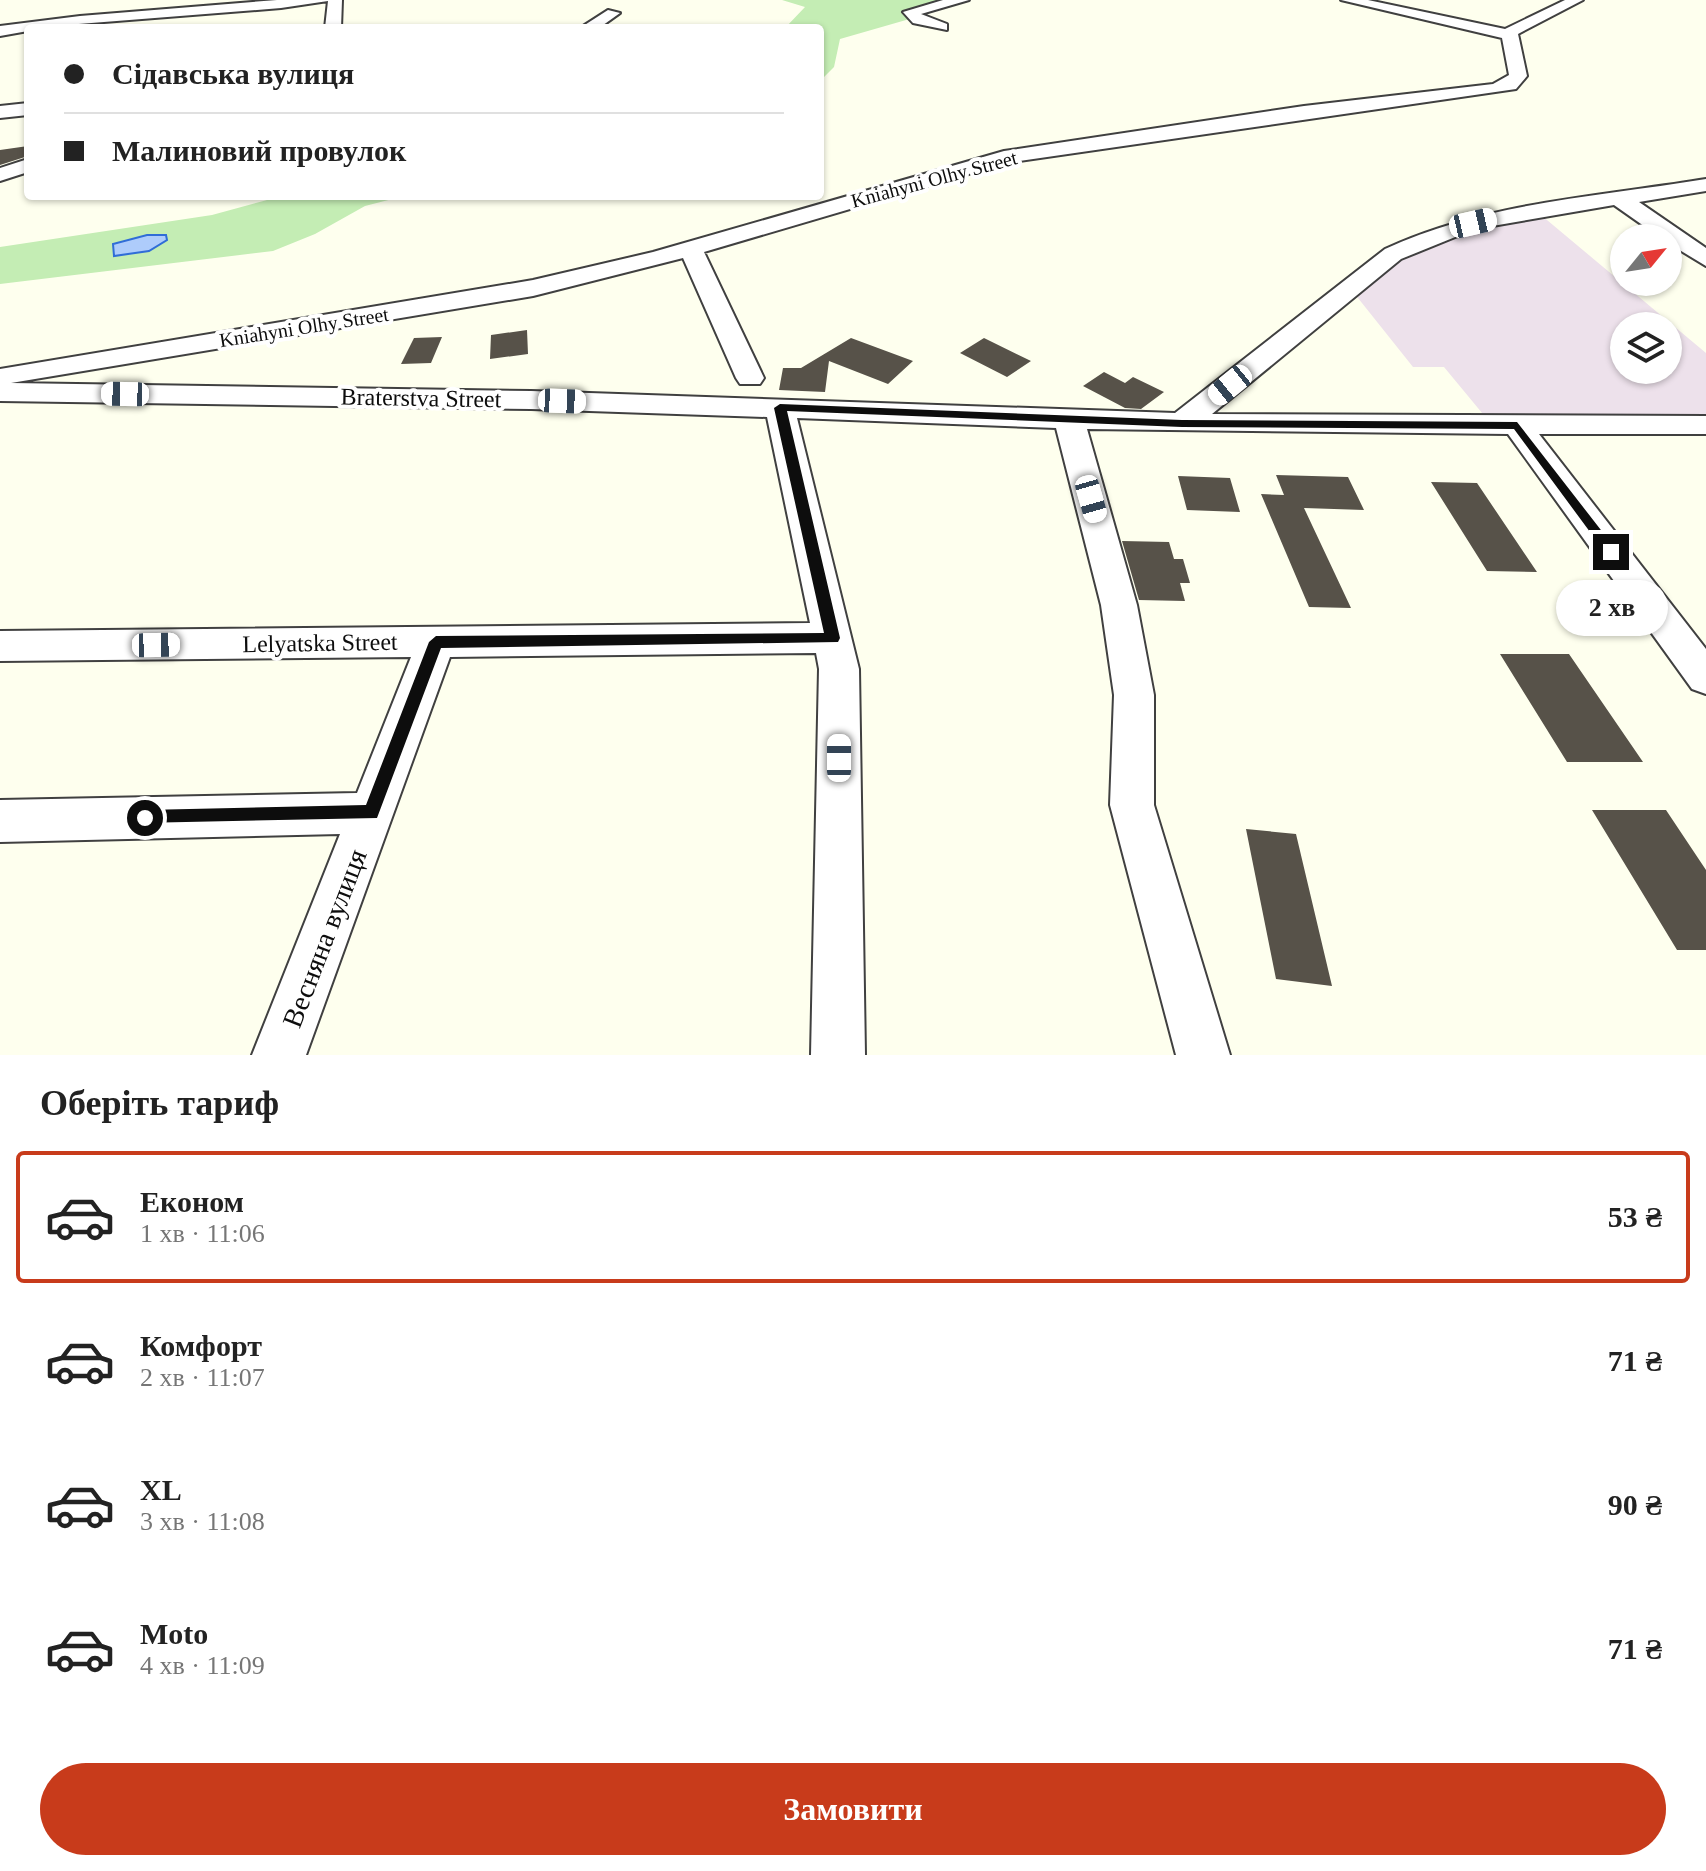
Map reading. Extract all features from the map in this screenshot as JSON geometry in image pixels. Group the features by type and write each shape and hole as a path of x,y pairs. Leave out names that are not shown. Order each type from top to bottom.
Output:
{"street":[{"path":"40,24 179,5 259,7 321,0"},
{"path":"333,24 335,0"},
{"path":"942,27 918,20 910,12 962,0"},
{"path":"1348,0 1509,35 1522,23 1576,0"},
{"path":"242,24 259,7"},
{"path":"595,24 613,13"},
{"path":"0,31 24,27"},
{"name":"Kniahyni Olhy Street","path":"0,377 502,294 690,248 1004,157 1304,112 1503,87 1518,76 1509,35"},
{"path":"0,112 24,109"},
{"path":"0,175 24,166"},
{"path":"1182,423 1393,254 1422,239 1509,215 1706,185"},
{"path":"1621,200 1706,259"},
{"path":"690,248 750,378"},
{"name":"Braterstva Street","path":"0,392 780,408 1182,423 1706,425"},
{"path":"780,408 839,669 838,1055"},
{"path":"1069,419 1119,605 1134,695 1132,805 1203,1055"},
{"path":"1517,425 1706,678"},
{"name":"Lelyatska Street","path":"0,646 832,638"},
{"name":"Весняна вулиця","path":"279,1055 436,642"},
{"path":"0,821 371,813"}],"shaded area":[{"path":"1535,210 1610,273 1610,296 1638,296 1657,312 1610,312 1610,384 1682,384 1682,333 1706,353 1706,425 1492,425 1444,367 1413,367 1350,288 1393,254"}],"green space":[{"path":"782,0 962,0 924,6 913,18 840,39 834,67 824,77 824,24 789,24 805,7"},
{"path":"267,200 388,200 365,206 315,234 273,251 0,284 0,247 212,215"}],"water":[{"path":"147,235 166,235 167,240 149,251 114,256 113,244"}],"building":[{"path":"24,147 24,157 0,165 0,150"},
{"path":"527,330 528,354 490,359 491,335"},
{"path":"442,337 431,363 401,364 414,338"},
{"path":"851,338 913,361 888,384 829,361 825,392 779,390 783,368 801,368"},
{"path":"984,338 1031,361 1007,377 960,353"},
{"path":"1104,372 1125,383 1133,377 1164,392 1141,409 1125,408 1083,386"},
{"path":"1276,475 1348,477 1364,510 1304,508 1351,608 1309,607 1261,494 1284,495"},
{"path":"1178,476 1230,478 1240,512 1187,510"},
{"path":"1431,482 1477,483 1537,572 1487,571"},
{"path":"1122,541 1169,542 1174,559 1183,559 1190,583 1180,583 1185,601 1139,600"},
{"path":"1500,654 1569,654 1643,762 1567,762"},
{"path":"1592,810 1666,810 1706,870 1706,950 1677,950"},
{"path":"1246,829 1296,834 1332,986 1276,979"}],"route":[{"path":"145,818 371,813 436,642 832,638 780,408 1182,423 1517,425 1611,552"}]}
